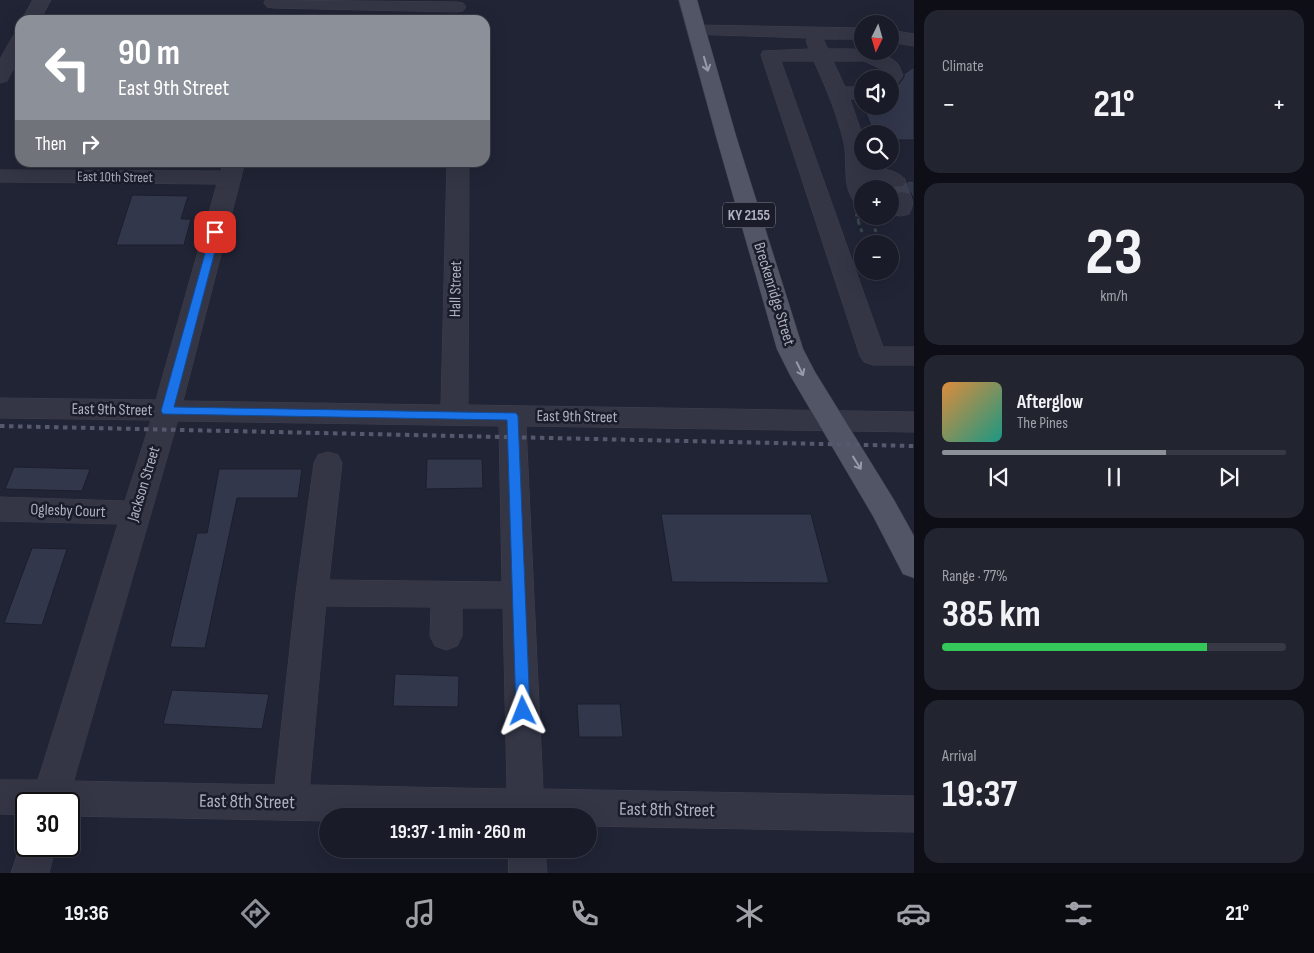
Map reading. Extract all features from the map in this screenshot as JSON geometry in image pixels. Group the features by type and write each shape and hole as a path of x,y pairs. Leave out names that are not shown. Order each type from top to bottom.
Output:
{"main road":[{"name":"Breckenridge Street","path":"688,0 783,330 803,375 884,508 914,565"}],"street":[{"path":"34,15 42,0"},
{"path":"272,8 457,9"},
{"path":"696,30 854,34"},
{"path":"812,32 836,93 854,130"},
{"path":"899,38 914,40"},
{"path":"0,77 15,49"},
{"path":"891,70 890,66 872,56 770,55 873,356 914,356"},
{"path":"836,93 854,94"},
{"name":"Hall Street","path":"454,415 458,167"},
{"name":"East 10th Street","path":"0,176 232,170"},
{"name":"Jackson Street","path":"53,792 167,411 232,170"},
{"path":"862,180 862,177 878,175 883,180"},
{"name":"East 9th Street","path":"0,408 914,422"},
{"path":"512,416 526,808"},
{"path":"291,802 312,592 328,463"},
{"name":"Oglesby Court","path":"0,509 135,513"},
{"path":"312,592 519,595"},
{"path":"446,636 447,594"},
{"name":"East 8th Street","path":"0,798 15,799"},
{"name":"East 8th Street","path":"80,801 291,802 432,808"},
{"name":"East 8th Street","path":"597,812 914,814"},
{"path":"30,873 35,857"},
{"path":"528,858 528,873"}],"path":[{"path":"861,225 862,232"},
{"path":"873,225 876,232"}],"building":[{"path":"914,67 914,140 899,140 899,125 870,125 867,115 899,115 899,84 904,74"},
{"path":"908,181 914,181 914,199 910,192 899,191 899,188 903,188"},
{"path":"132,195 188,196 181,219 191,219 184,245 116,245"},
{"path":"427,459 482,459 483,488 426,489"},
{"path":"14,467 90,469 82,491 5,489"},
{"path":"219,469 302,469 298,498 237,498 205,648 170,647 197,533 207,533"},
{"path":"661,514 811,514 829,583 672,582"},
{"path":"32,548 67,549 42,625 4,623"},
{"path":"395,674 459,676 458,707 393,706"},
{"path":"172,690 269,694 262,729 163,724"},
{"path":"577,704 620,704 623,737 579,737"}],"tunnel":[{"path":"899,191 902,199"}],"railway":[{"path":"0,426 914,446"}],"route":[{"path":"215,232 167,411 512,416 523,711"}]}
